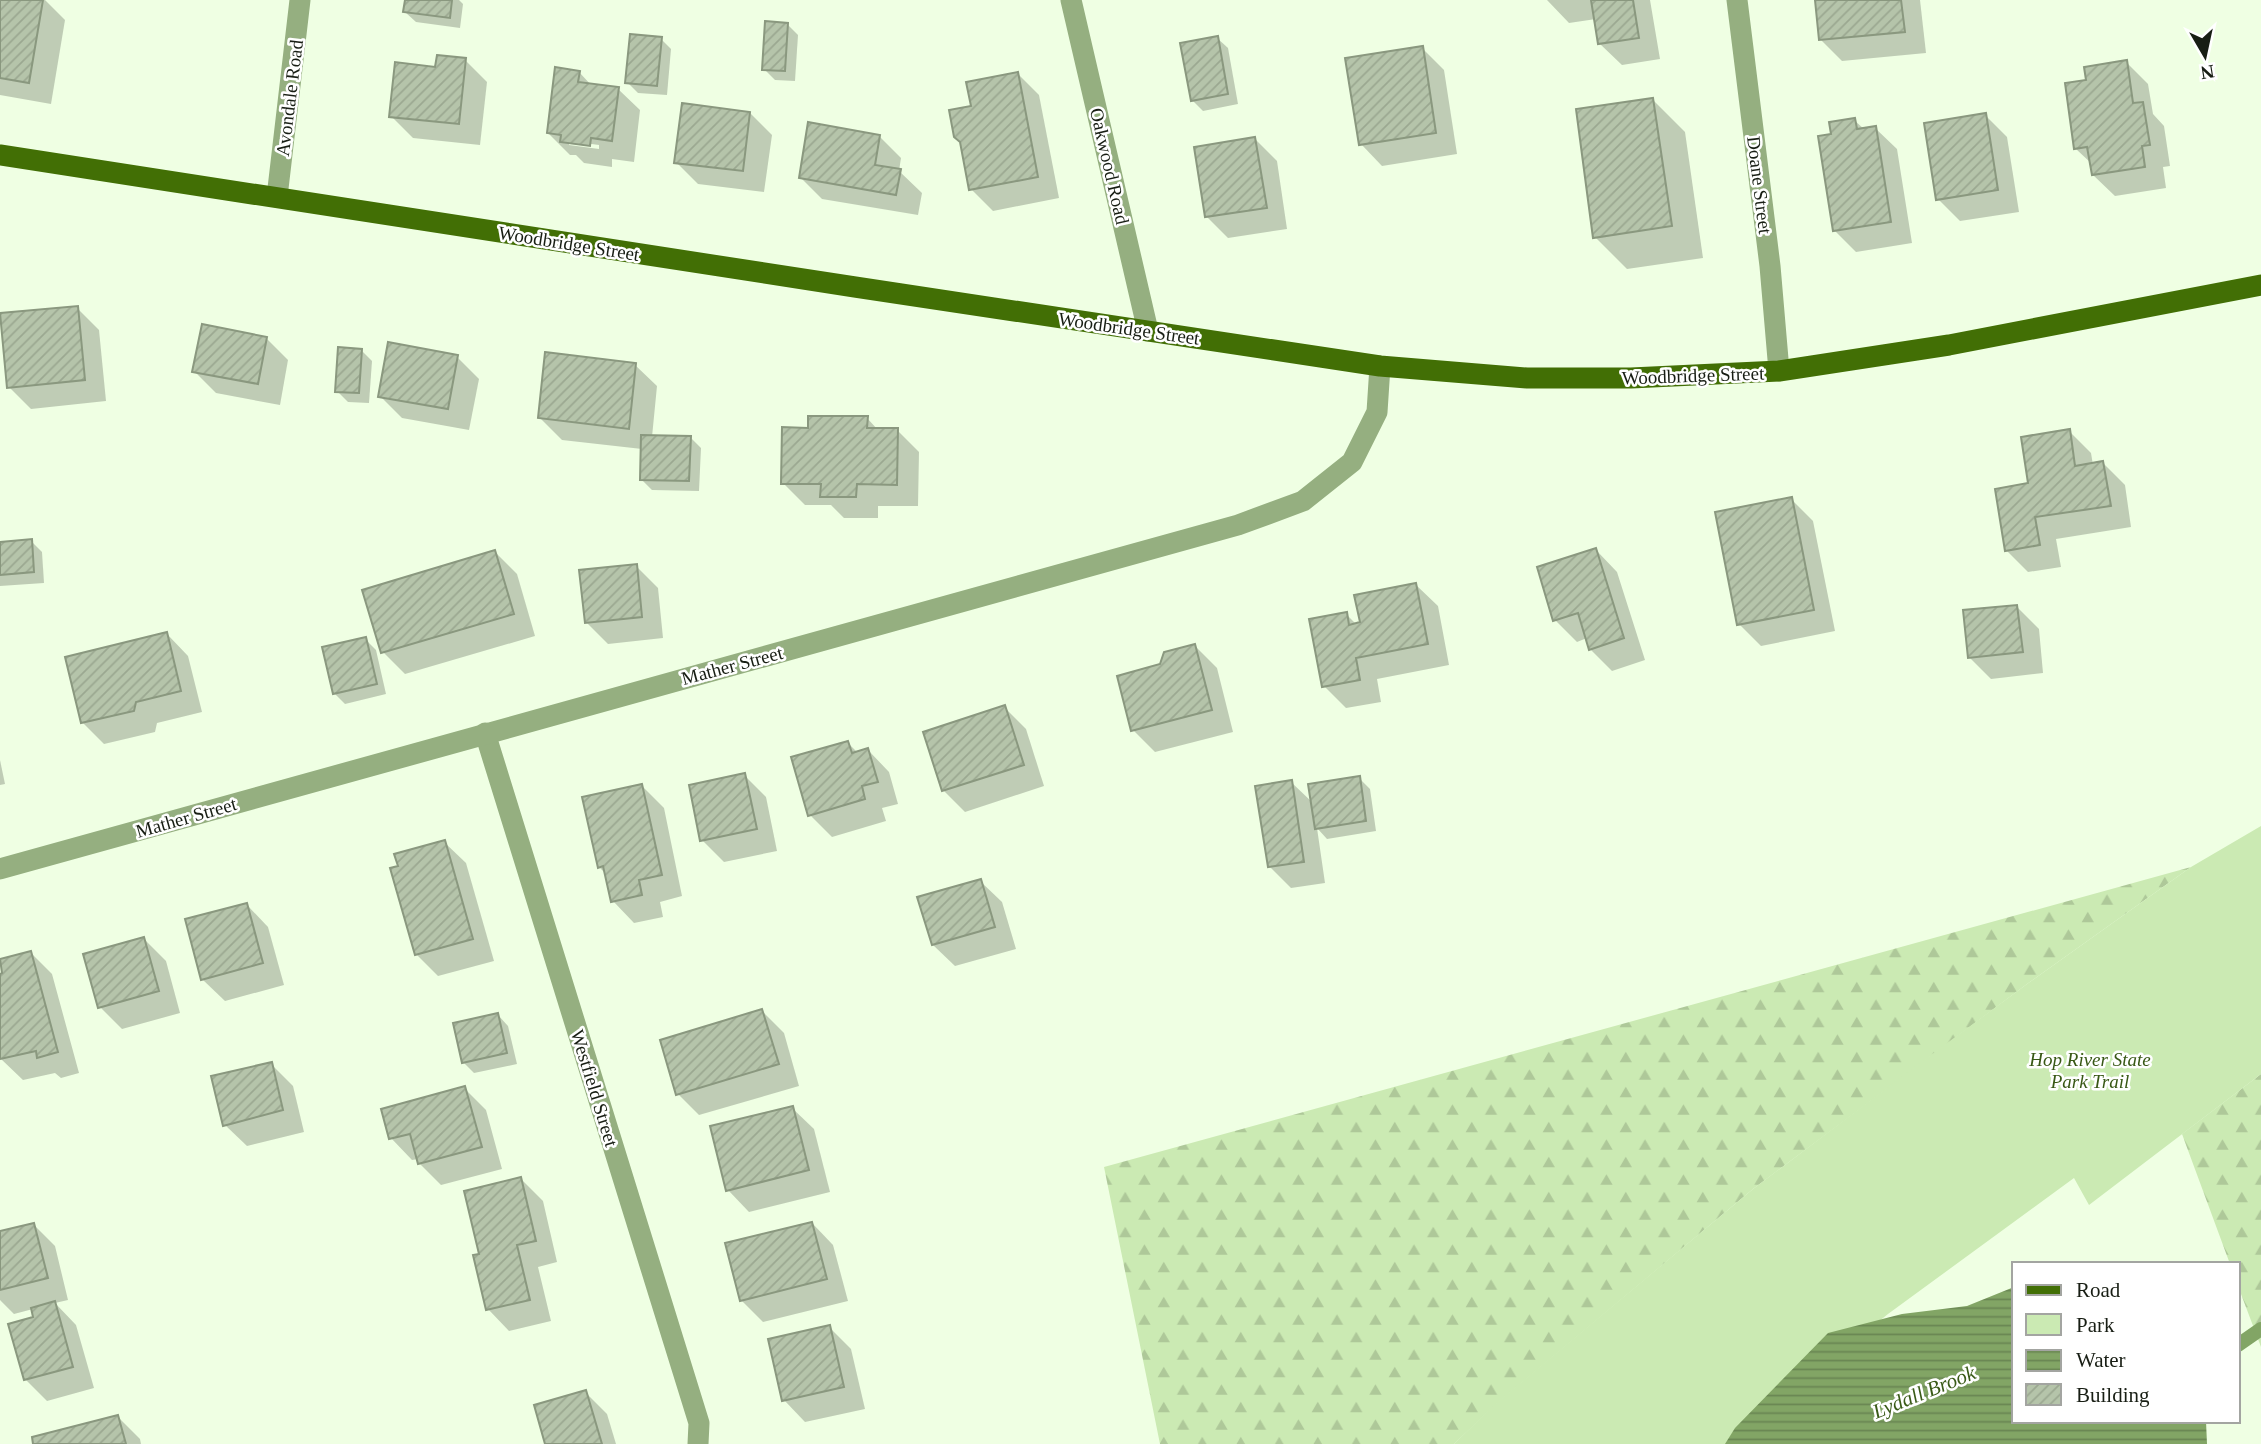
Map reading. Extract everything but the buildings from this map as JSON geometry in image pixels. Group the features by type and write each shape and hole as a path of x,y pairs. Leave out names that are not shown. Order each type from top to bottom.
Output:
{"main road":[{"name":"Woodbridge Street","path":"0,155 1380,366 1527,378 1631,378 1779,371 1949,345 2261,285"}],"street":[{"name":"Avondale Road","path":"278,197 300,0"},
{"name":"Oakwood Road","path":"1071,0 1148,331"},
{"name":"Doane Street","path":"1737,0 1770,266 1779,371"},
{"name":"Mather Street","path":"0,869 1238,525 1303,501 1352,462 1377,412 1380,366"},
{"name":"Westfield Street","path":"485,733 699,1423 698,1444"}],"green space":[{"name":"Hop River State Park Trail","path":"2261,826 2261,1074 2089,1205 2074,1178 1888,1314 1727,1444 1454,1444 1494,1405 1753,1189 2027,984 2191,867"},
{"path":"2191,867 2027,984 1753,1189 1495,1405 1454,1444 1160,1444 1104,1167"},
{"path":"2261,1074 2261,1347 2240,1291 2240,1262 2229,1262 2182,1134"}],"water":[{"path":"2012,1288 2012,1423 2206,1423 2207,1444 1725,1444 1735,1428 1828,1333 1902,1314 1967,1306"}],"waterway":[{"name":"Lydall Brook","path":"2240,1344 2261,1329"}]}
